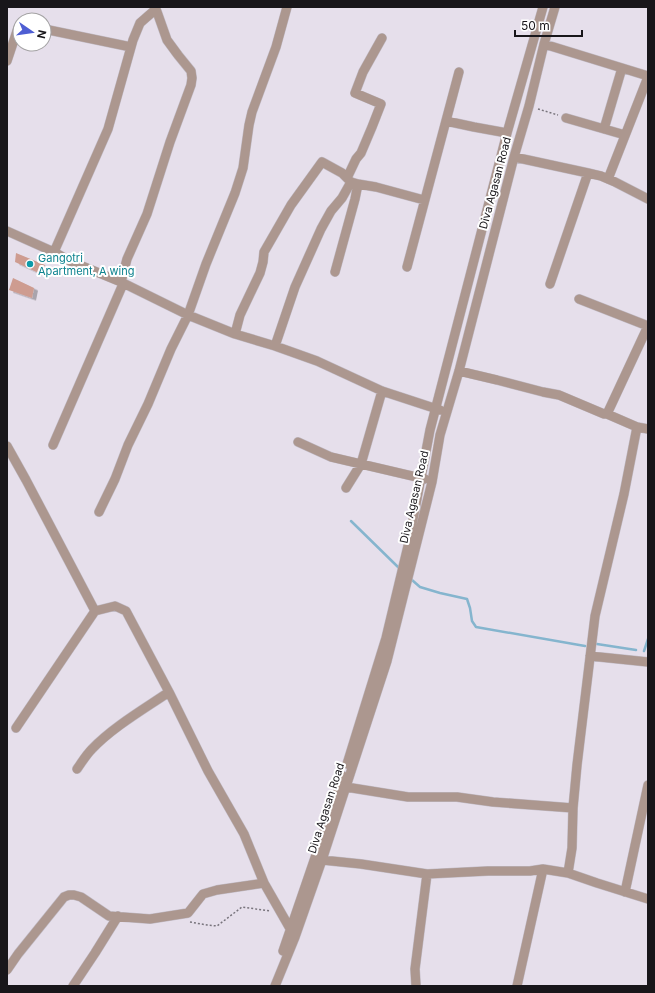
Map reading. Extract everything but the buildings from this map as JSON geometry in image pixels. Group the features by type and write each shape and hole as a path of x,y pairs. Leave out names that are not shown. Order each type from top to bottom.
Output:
{"street":[{"path":"99,512 115,479 128,445 148,404 171,349 188,315 206,264 236,193 243,168 252,112 276,48 287,7"},
{"path":"269,986 293,933 386,638 408,546 420,478 435,408 507,133 543,7"},
{"name":"Diva Agasan Road","path":"275,986 293,933 322,860 387,661 432,482 440,435 459,372 514,157 555,7"},
{"path":"53,445 122,283 128,259 147,214 170,142 191,85 191,70 167,40 156,8 140,23 131,47 108,128 54,252"},
{"path":"52,31 131,47"},
{"path":"335,272 355,199 352,181 356,159 361,153 381,104 355,93 363,72 382,38"},
{"path":"544,44 648,76 608,179"},
{"path":"7,62 12,47"},
{"path":"604,129 622,68"},
{"path":"407,267 459,72"},
{"path":"566,118 625,135"},
{"path":"446,121 507,133"},
{"path":"514,157 588,172 608,179 648,199"},
{"path":"235,334 240,315 260,273 264,252 291,204 322,162 342,173 352,181 424,200"},
{"path":"550,284 588,172"},
{"path":"275,346 295,287 321,229 331,211 342,198 352,181"},
{"path":"7,231 54,252 70,261 122,283 188,315 235,334 317,361 382,391 447,412"},
{"path":"579,298 648,326 608,414"},
{"path":"459,372 559,395 638,427 648,429"},
{"path":"346,488 361,464 382,391"},
{"path":"568,873 572,848 573,808 595,616 624,494 638,427"},
{"path":"298,442 331,458 432,482"},
{"path":"7,446 95,611"},
{"path":"16,728 95,611 115,606 126,610 208,771 244,834 264,883 293,933"},
{"path":"590,656 648,662"},
{"path":"77,769 90,750 104,737 169,692"},
{"path":"625,892 648,785"},
{"path":"346,787 408,797 457,797 493,802 573,808"},
{"path":"322,860 427,874 488,871 530,871 543,869 568,873 648,899"},
{"path":"517,986 543,869"},
{"path":"416,986 415,969 427,874"},
{"path":"7,970 64,897 69,895 74,894 81,897 109,916 150,919 188,913 203,894 217,890 264,883"},
{"path":"73,986 118,916"}],"path":[{"path":"529,106 566,118"},
{"path":"190,922 217,926 242,908 282,913"}],"waterway":[{"path":"351,521 399,568"},
{"path":"412,580 420,587 467,599 472,621 476,627 585,646"},
{"path":"644,651 648,639"},
{"path":"597,644 636,650"}],"place":[{"name":"Gangotri Apartment, A wing","path":"30,264"}]}
